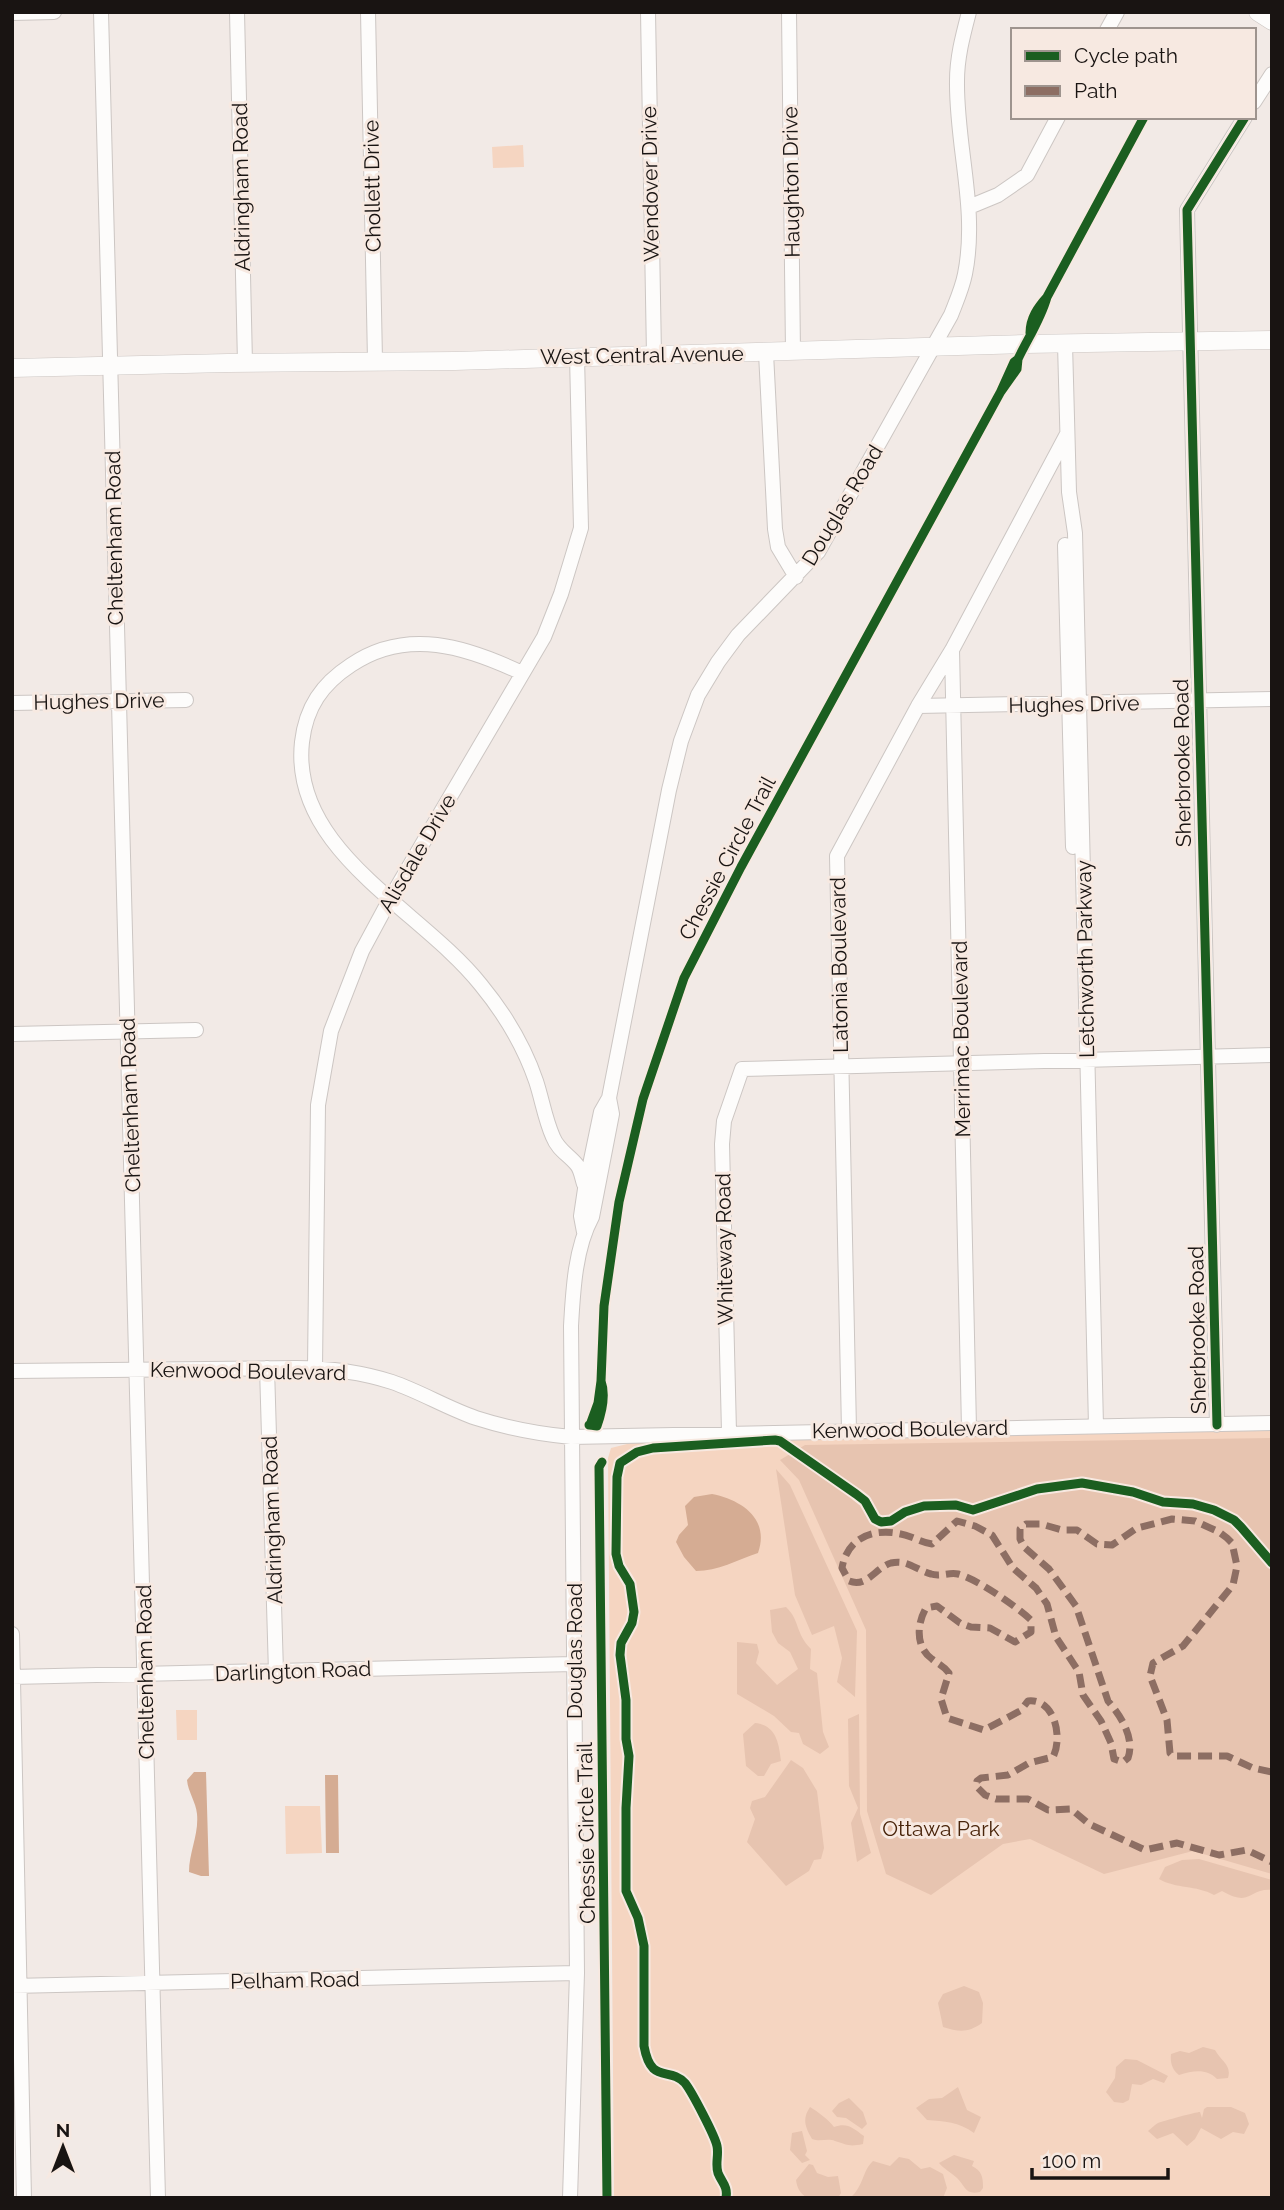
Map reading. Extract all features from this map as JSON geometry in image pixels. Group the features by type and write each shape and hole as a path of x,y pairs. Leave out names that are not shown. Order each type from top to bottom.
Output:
{"main road":[{"path":"1258,12 1272,21"},
{"name":"West Central Avenue","path":"12,368 375,360 455,361 1272,340"}],"street":[{"path":"12,13 54,12"},
{"name":"Cheltenham Road","path":"101,12 158,2198"},
{"name":"Aldringham Road","path":"237,12 245,363"},
{"name":"Chollett Drive","path":"368,12 375,360"},
{"name":"Wendover Drive","path":"648,12 654,355"},
{"name":"Haughton Drive","path":"789,12 793,352"},
{"name":"Douglas Road","path":"570,2198 577,1973 572,1310 584,1232 581,1216 585,1189 601,1112 609,1098 669,790 689,718 708,678 730,645 817,554 951,315 962,286 969,244 969,206 957,85 958,61 969,12"},
{"path":"1108,28 1117,12"},
{"path":"1256,99 1272,74"},
{"path":"969,206 998,195 1027,175 1057,119"},
{"name":"Sherbrooke Road","path":"1217,1424 1187,209 1243,119"},
{"name":"Letchworth Parkway","path":"1065,344 1069,492 1075,533 1074,704 1091,1426"},
{"path":"766,353 775,529 778,547 796,577"},
{"name":"Alisdale Drive","path":"314,1368 318,1105 331,1031 362,951 544,637 561,594 581,528 577,356"},
{"name":"Latonia Boulevard","path":"849,1430 837,856 918,706 952,650 1068,433"},
{"path":"522,673 465,649 422,644 376,651 350,666 320,691 313,702 305,726 300,763 307,795 327,834 390,899 452,952 492,999 527,1060 551,1132 559,1147 579,1167 585,1189"},
{"name":"Merrimac Boulevard","path":"952,650 969,1429"},
{"name":"Hughes Drive","path":"918,706 1272,699"},
{"name":"Hughes Drive","path":"12,703 186,700"},
{"path":"12,1034 196,1030"},
{"path":"841,1066 1272,1055"},
{"name":"Whiteway Road","path":"729,1432 722,1144 724,1121 742,1069 841,1066"},
{"name":"Douglas Road","path":"584,1232 593,1217 612,1114 609,1098"},
{"path":"559,1147 579,1150 596,1137"},
{"name":"Aldringham Road","path":"267,1368 276,1672"},
{"name":"Kenwood Boulevard","path":"12,1371 314,1368 357,1373 391,1382 474,1417 548,1435 571,1437 1272,1423"},
{"path":"12,1634 16,1986 24,2198"},
{"name":"Darlington Road","path":"13,1677 574,1664"},
{"name":"Pelham Road","path":"16,1986 577,1973"}],"green space":[{"path":"523,145 524,167 493,168 492,147"},
{"name":"Ottawa Park","path":"1272,1429 1272,2198 614,2198 608,1458 611,1448 631,1443 716,1440"},
{"path":"1272,1438 1272,1874 1193,1851 1104,1874 1030,1839 1003,1844 931,1895 886,1874 867,1811 866,1630 799,1480 780,1460 805,1445"},
{"path":"776,1469 790,1485 857,1631 855,1697 837,1682 842,1658 834,1626 812,1635 795,1595"},
{"path":"786,1607 794,1617 802,1638 811,1649 810,1669 817,1673 823,1732 829,1747 820,1754 803,1744 799,1733 791,1732 774,1716 737,1694 737,1642 757,1644 759,1652 756,1663 777,1685 798,1669 790,1652 778,1643 772,1632 770,1610"},
{"path":"176,1710 197,1710 197,1740 177,1740"},
{"path":"859,1714 860,1814 871,1853 857,1862 851,1823 858,1808 849,1786 848,1719"},
{"path":"755,1723 772,1731 780,1754 781,1761 771,1764 764,1776 758,1776 746,1766 743,1734"},
{"path":"791,1760 803,1768 817,1791 824,1848 821,1859 814,1860 809,1871 786,1886 747,1842 755,1819 750,1808 752,1801 765,1797"},
{"path":"285,1806 320,1806 322,1853 286,1854"},
{"path":"1199,1859 1272,1880 1272,1890 1239,1898 1222,1891 1214,1895 1159,1879 1165,1867 1182,1860"},
{"path":"964,1986 979,1992 983,2003 982,2023 963,2031 943,2027 938,2003 943,1994"},
{"path":"1203,2047 1215,2050 1227,2066 1228,2078 1217,2079 1199,2071 1179,2075 1175,2071 1171,2054 1180,2051 1189,2053"},
{"path":"1125,2059 1137,2060 1168,2076 1164,2083 1153,2079 1141,2085 1132,2084 1129,2100 1123,2103 1114,2102 1106,2092 1115,2078 1116,2067"},
{"path":"958,2087 967,2110 981,2117 974,2133 957,2124 927,2120 916,2108 929,2099 942,2098"},
{"path":"849,2098 863,2112 867,2124 862,2129 846,2118 837,2117 832,2111 839,2103"},
{"path":"810,2107 834,2127 850,2127 864,2136 863,2144 851,2145 812,2139 805,2123"},
{"path":"1207,2107 1231,2107 1245,2113 1249,2124 1244,2134 1233,2132 1221,2139 1201,2128 1187,2146 1173,2133 1157,2139 1148,2131 1158,2123 1192,2113 1200,2112 1202,2118"},
{"path":"802,2131 807,2151 805,2155 810,2160 802,2163 790,2150 792,2133"},
{"path":"954,2155 974,2161 972,2166 980,2172 982,2178 983,2188 980,2192 966,2190 957,2178 939,2163"},
{"path":"899,2157 909,2159 921,2169 930,2167 943,2174 947,2188 943,2198 850,2198 873,2161 890,2166"},
{"path":"809,2164 813,2165 817,2173 828,2177 838,2176 841,2193 838,2198 807,2198 801,2192 796,2180"}],"shaded area":[{"path":"712,1494 734,1501 751,1513 757,1521 761,1541 758,1553 720,1567 696,1571 676,1542 688,1525 685,1506 694,1497"},
{"path":"194,1772 206,1772 209,1876 189,1872 197,1821 187,1780"},
{"path":"325,1775 338,1775 339,1853 326,1853"}],"marked path":[{"path":"1272,1772 1253,1768 1227,1756 1173,1756 1170,1753 1167,1720 1150,1676 1153,1663 1183,1646 1233,1585 1237,1566 1232,1543 1219,1532 1195,1521 1172,1519 1137,1528 1112,1545 1097,1544 1077,1530 1062,1530 1041,1524 1026,1524 1020,1529 1020,1539 1024,1547 1049,1569 1076,1606 1108,1701 1118,1713 1128,1735 1130,1750 1128,1758 1123,1762 1114,1759 1111,1743 1101,1721 1083,1695 1079,1672 1056,1637 1047,1604 1036,1588 1013,1568 992,1535 957,1521 932,1544 900,1534 878,1533 859,1540 845,1556 842,1568 849,1581 861,1582 885,1565 897,1562 934,1575 958,1574 996,1594 1031,1620 1031,1632 1015,1642 990,1628 971,1627 960,1623 937,1606 926,1608 919,1628 920,1642 926,1654 949,1673 941,1699 947,1718 984,1730 1020,1711 1028,1701 1045,1706 1054,1721 1057,1740 1053,1757 1029,1763 1008,1775 981,1778 976,1786 985,1795 996,1799 1028,1799 1048,1810 1071,1809 1089,1824 1145,1850 1177,1843 1219,1855 1247,1850 1272,1862"}],"cycle path":[{"path":"1047,297 1143,119"},
{"path":"1217,1425 1187,210 1244,119"},
{"path":"1018,359 1017,369 1000,393 1038,321 1047,297 1035,313 1030,333"},
{"name":"Chessie Circle Trail","path":"601,1381 604,1306 619,1202 643,1099 684,978 741,867 1000,393"},
{"path":"589,1425 597,1426 603,1398 601,1381 598,1403 590,1425"},
{"path":"726,2198 725,2187 717,2170 717,2146 698,2104 679,2078 661,2073 651,2066 644,2046 644,1946 638,1918 626,1891 629,1756 620,1655 621,1643 632,1623 634,1612 630,1584 619,1566 616,1554 617,1477 620,1463 637,1452 653,1448 780,1441 865,1501 875,1519 881,1522 891,1521 905,1512 924,1506 956,1505 973,1510 1037,1489 1082,1483 1133,1492 1163,1502 1193,1504 1214,1510 1234,1520 1272,1563"},
{"name":"Chessie Circle Trail","path":"602,1462 599,1467 607,2198"}]}
